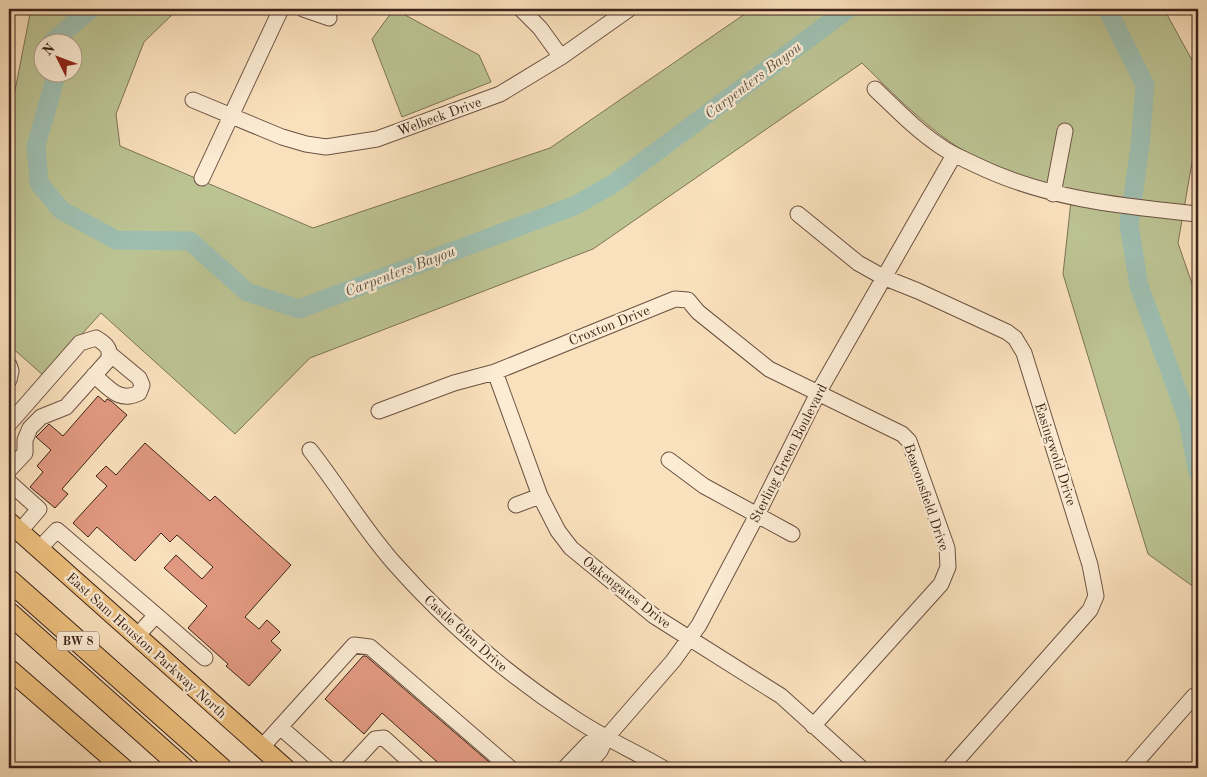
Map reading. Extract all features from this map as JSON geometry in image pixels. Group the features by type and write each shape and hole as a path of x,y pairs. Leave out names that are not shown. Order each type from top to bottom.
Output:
{"highway":[{"path":"9,572 103,655 146,702"},
{"name":"BW 8","path":"9,580 221,768"},
{"name":"BW 8","path":"9,613 183,768"},
{"path":"9,630 100,705 122,714"}],"main road":[{"name":"East Sam Houston Parkway North","path":"14,527 285,768"},
{"path":"9,669 123,768"}],"street":[{"path":"202,178 282,9"},
{"path":"303,9 329,18"},
{"path":"520,9 527,14 561,57"},
{"name":"Welbeck Drive","path":"193,100 282,137 306,144 326,148 378,139 500,94 561,57 629,9"},
{"path":"874,88 914,127 954,155 992,173 1053,194 1085,201 1198,214"},
{"path":"1053,194 1065,131"},
{"name":"Sterling Green Boulevard","path":"584,768 600,751 606,738 690,637 757,515 818,393 954,155"},
{"name":"Easingwold Drive","path":"798,214 858,263 883,277 988,322 1015,338 1024,353 1096,587 1096,596 1090,610 1075,629 950,768"},
{"name":"Croxton Drive","path":"379,410 454,383 495,372 675,299 688,300 698,312 769,369 818,393"},
{"path":"9,424 80,343 96,338 108,347 110,354 108,360 66,407 41,417 30,428 25,440 24,453 9,470"},
{"path":"94,376 121,397 129,398 139,393 142,385 139,378 110,354"},
{"path":"9,365 11,371 9,380"},
{"name":"Oakengates Drive","path":"495,372 540,496 558,531 585,561 654,616 781,696 861,768"},
{"name":"Beaconsfield Drive","path":"813,726 941,584 948,567 947,548 909,442 902,434 818,393"},
{"name":"Castle Glen Drive","path":"310,450 392,560 432,603 520,680 606,738 663,768"},
{"path":"669,460 704,486 792,534"},
{"path":"9,482 39,509 14,527"},
{"path":"516,505 540,496"},
{"path":"39,549 57,530 205,658"},
{"path":"137,636 156,616"},
{"path":"262,747 354,645 370,647 510,768"},
{"path":"1131,768 1194,696 1198,695"},
{"path":"280,726 327,768"},
{"path":"348,768 375,739 384,738 417,768"},
{"name":"Sterling Green Boulevard","path":"565,768 589,743 606,738"}],"green space":[{"path":"31,9 178,9 144,42 116,114 120,146 313,228 550,148 752,9 1164,9 1198,71 1198,128 1178,243 1198,301 1198,590 1148,554 1063,274 1072,192 995,167 957,147 940,135 892,93 862,63 593,249 310,358 235,434 101,313 44,376 9,345 9,121"},
{"path":"394,9 479,55 491,82 402,117 372,39"}],"building":[{"path":"98,396 105,402 107,399 111,401 127,415 62,489 68,494 55,508 30,487 43,472 37,466 51,450 36,437 49,424 63,436"},
{"path":"145,443 210,501 215,496 291,565 245,617 259,629 267,620 280,632 271,641 281,650 249,686 188,628 207,606 164,568 176,555 202,579 213,567 177,535 170,542 161,533 135,561 97,527 88,537 73,523 107,486 96,476 106,466 116,475"},
{"path":"363,656 366,656 496,768 444,768 382,713 364,734 325,699"}],"waterway":[{"name":"Carpenters Bayou","path":"64,32 91,9"},
{"name":"Carpenters Bayou","path":"54,82 36,146 39,183 61,210 116,240 190,241 247,292 299,309 574,206 613,184 848,9"},
{"name":"Carpenters Bayou","path":"1107,9 1145,85 1140,146 1129,225 1139,286 1188,420 1198,473"}]}
